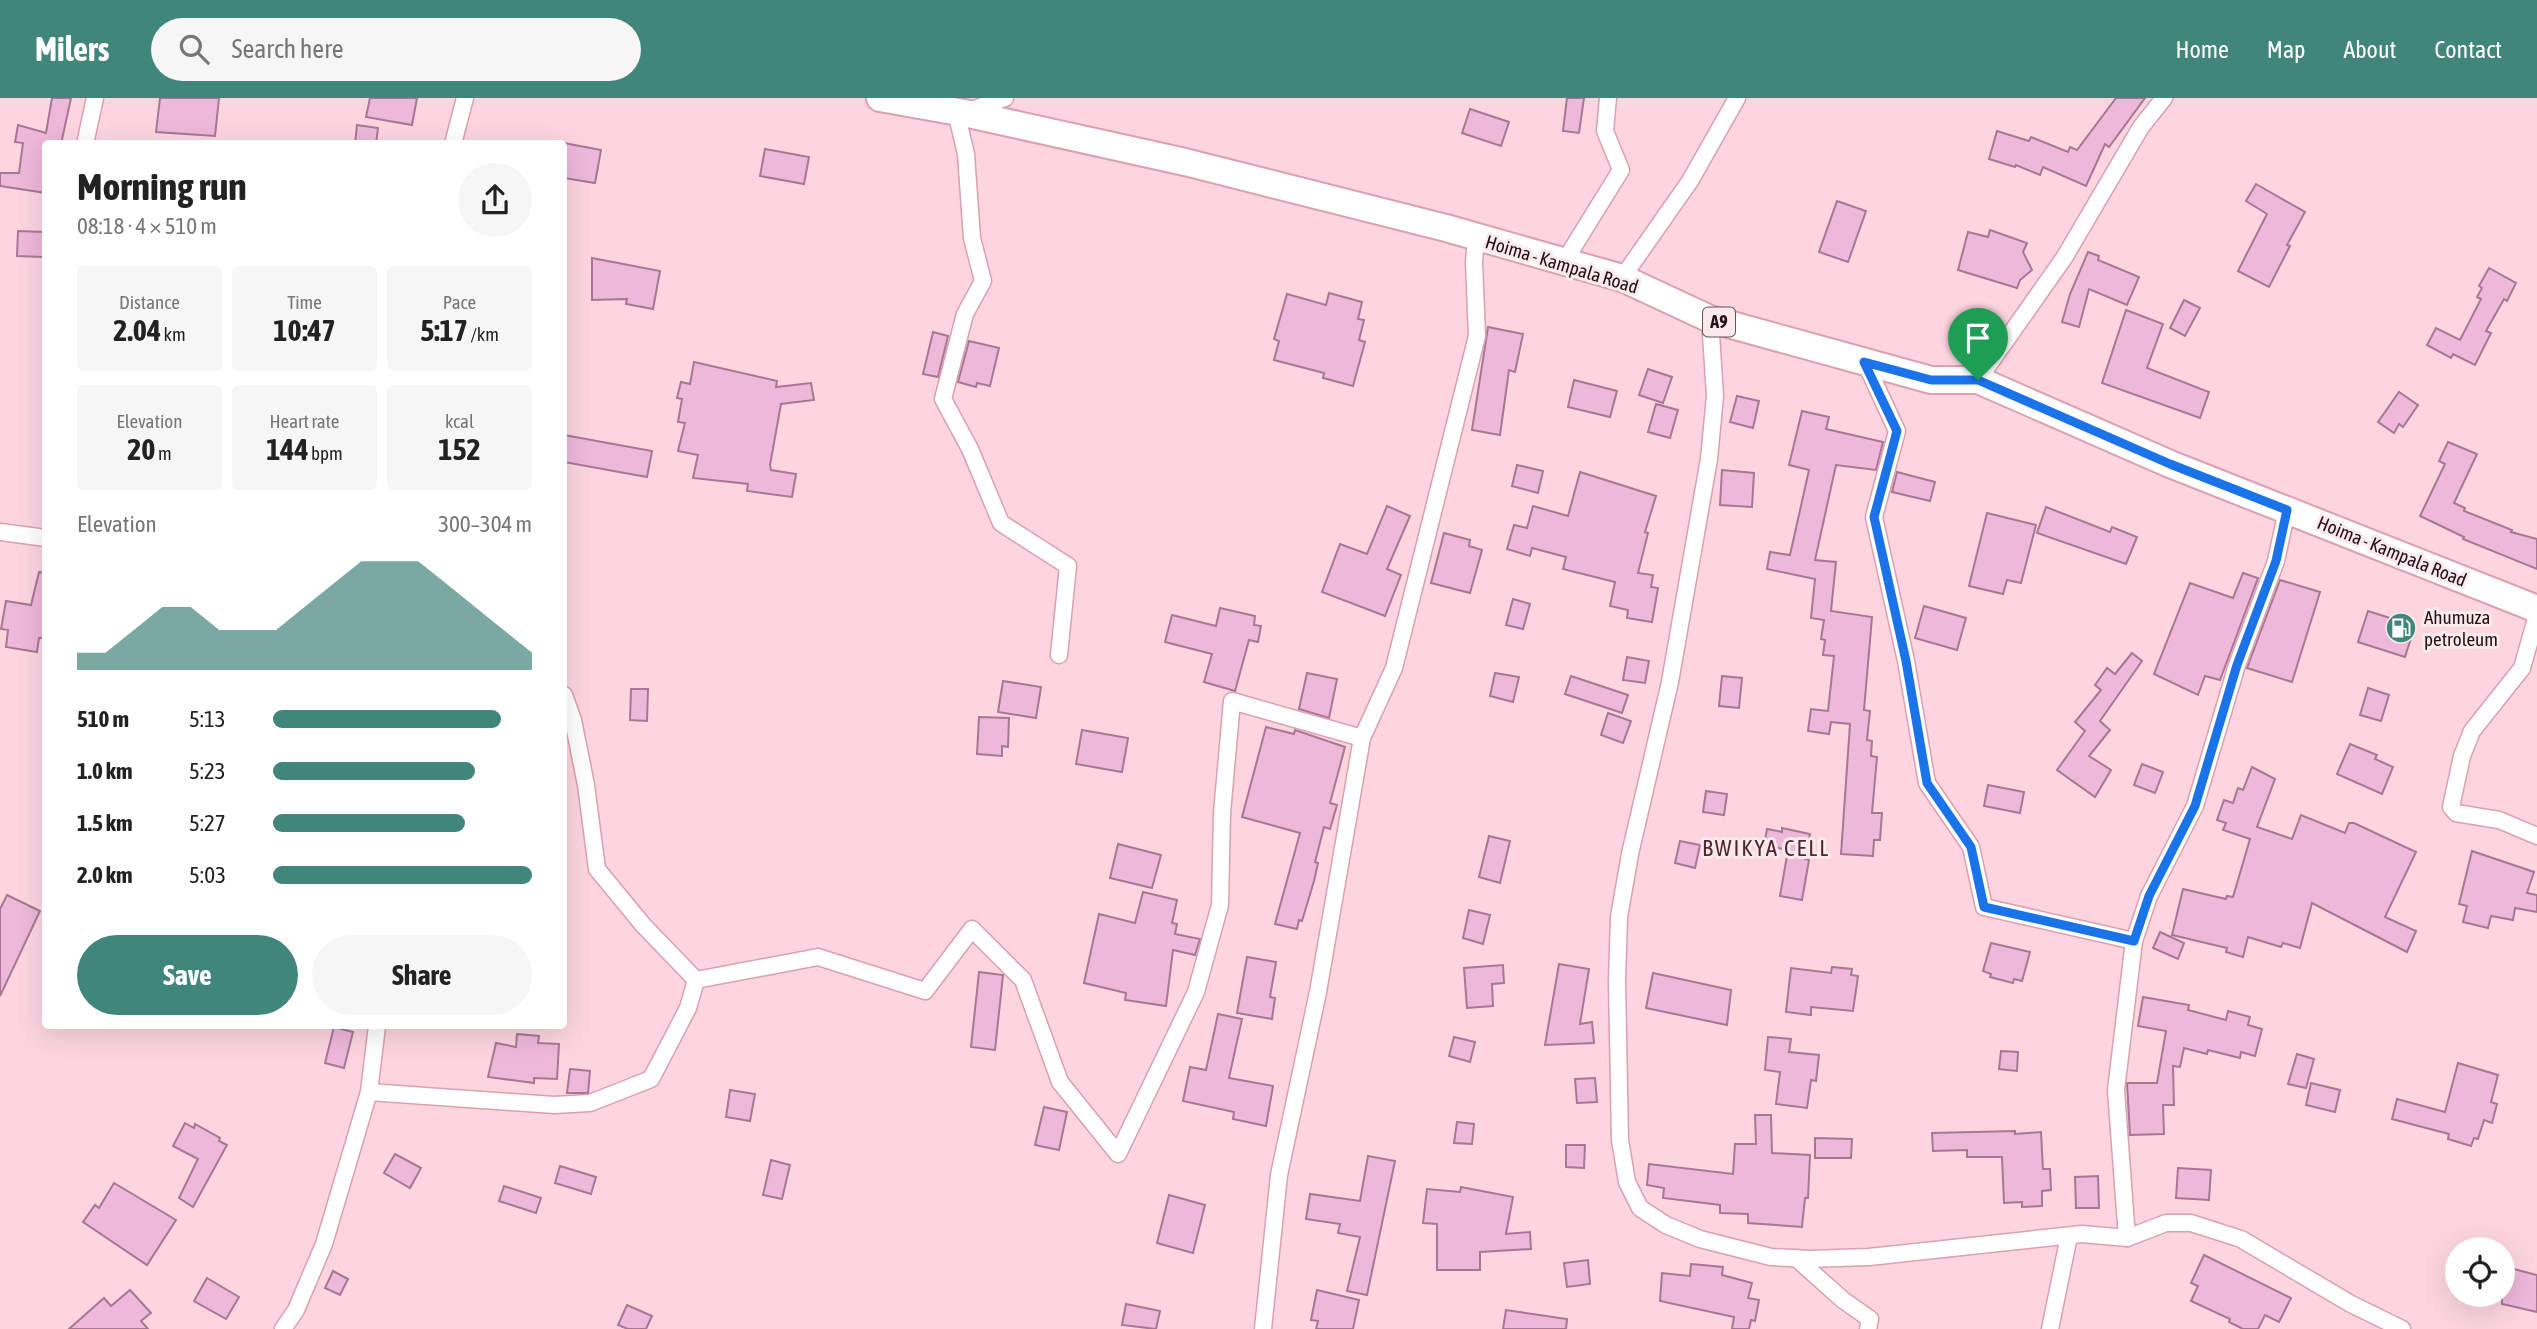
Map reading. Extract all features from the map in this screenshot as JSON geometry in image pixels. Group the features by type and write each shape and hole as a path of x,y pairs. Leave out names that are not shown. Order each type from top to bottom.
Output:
{"main road":[{"name":"Hoima - Kampala Road","path":"891,99 1185,162 1476,237 1622,278 1710,319 1931,380 1978,380 2170,464 2537,609"}],"street":[{"path":"86,140 94,98"},
{"path":"454,140 465,98"},
{"path":"1005,98 960,112 972,238 983,281 965,314 943,399 970,449 1001,523 1068,566 1059,655"},
{"path":"1564,262 1621,170 1605,131 1608,98"},
{"path":"1622,278 1690,181 1737,98"},
{"path":"1978,380 2064,258 2141,127 2164,98"},
{"path":"1263,1329 1281,1163 1318,992 1362,738 1394,668 1477,336 1474,262 1476,237"},
{"path":"1710,319 1715,396 1709,459 1670,682 1630,855 1619,917 1617,981 1620,1140 1627,1182 1640,1208 1666,1225 1700,1239 1771,1257 1796,1258 1869,1257 2069,1236 2127,1238 2166,1223 2190,1223 2241,1239 2351,1304 2402,1329"},
{"path":"1864,362 1897,431 1874,517 1906,661 1927,783 1971,847 1984,907 2134,941"},
{"path":"2127,1238 2116,1090 2134,941 2149,896 2195,806 2237,665 2273,571 2287,510"},
{"path":"0,533 42,538"},
{"path":"2537,615 2522,668 2472,732 2462,756 2451,807 2456,813 2499,820 2537,836"},
{"path":"696,980 818,957 925,991 972,929 1023,980 1060,1082 1118,1154 1196,992 1220,905 1222,813 1232,701 1362,738"},
{"path":"567,703 586,785 597,869 643,925 696,980"},
{"path":"369,1092 554,1105 590,1103 652,1079 688,1008 696,980"},
{"path":"283,1329 296,1310 324,1244 369,1092 377,1029"},
{"path":"2050,1329 2069,1236"},
{"path":"1796,1258 1843,1300 1870,1319 1868,1329"}],"building":[{"path":"52,98 71,98 62,140 42,140 42,192 0,186 0,173 19,173 23,143 15,142 18,125 46,133"},
{"path":"160,98 219,98 215,136 156,132"},
{"path":"370,98 417,98 412,125 366,117"},
{"path":"1567,98 1584,98 1579,133 1563,131"},
{"path":"2116,98 2145,98 2109,147 2105,144 2086,186 2043,167 2040,175 2016,165 2015,167 1989,159 1997,131 2029,141 2031,137 2068,152 2070,147 2077,150"},
{"path":"1470,109 1509,122 1501,146 1462,133"},
{"path":"357,125 378,128 376,140 355,140"},
{"path":"567,144 601,150 595,183 567,178"},
{"path":"765,149 809,157 804,184 760,176"},
{"path":"2256,184 2305,212 2269,287 2238,271 2267,214 2246,201"},
{"path":"1837,201 1866,211 1848,262 1819,252"},
{"path":"1990,230 2027,243 2023,252 2032,270 2020,280 2017,288 1958,270 1968,232 1988,237"},
{"path":"18,231 42,232 42,257 17,256"},
{"path":"2088,252 2099,256 2098,260 2139,277 2127,305 2089,289 2079,327 2062,322 2070,294"},
{"path":"592,258 660,271 653,309 626,304 627,299 592,300"},
{"path":"2489,268 2516,283 2486,331 2491,333 2475,365 2453,354 2451,358 2427,345 2436,328 2460,340 2481,299 2477,297 2482,288 2479,286"},
{"path":"1329,293 1362,302 1358,319 1364,320 1359,340 1365,342 1353,386 1323,378 1324,373 1274,360 1279,341 1274,339 1287,294 1326,305"},
{"path":"2184,300 2200,308 2185,336 2170,328"},
{"path":"2126,310 2163,324 2147,368 2209,392 2200,418 2102,383"},
{"path":"1488,327 1523,334 1515,372 1509,370 1500,435 1472,430"},
{"path":"933,332 948,336 938,377 923,374"},
{"path":"969,341 999,348 990,386 977,383 976,387 958,382"},
{"path":"694,362 777,381 776,387 811,383 814,400 781,404 770,465 771,470 796,474 792,497 747,491 748,484 693,478 698,455 678,451 685,423 678,422 682,399 677,398 681,382 690,384"},
{"path":"1648,369 1672,377 1663,403 1639,395"},
{"path":"1574,380 1617,391 1610,417 1568,407"},
{"path":"2399,392 2418,405 2403,427 2399,424 2394,433 2378,422"},
{"path":"1737,396 1759,401 1753,428 1730,422"},
{"path":"1656,404 1678,410 1670,438 1648,432"},
{"path":"1802,411 1829,417 1826,429 1883,442 1876,470 1836,465 1815,560 1836,562 1831,611 1872,617 1864,710 1870,711 1867,740 1872,741 1871,756 1877,757 1872,813 1882,813 1880,840 1874,840 1873,856 1841,854 1850,724 1831,722 1829,734 1808,731 1811,709 1828,711 1834,656 1823,655 1825,640 1821,639 1824,620 1811,618 1815,579 1767,569 1770,552 1790,555 1809,470 1789,465"},
{"path":"567,436 652,451 647,477 567,463"},
{"path":"2448,442 2477,454 2454,503 2465,508 2464,511 2512,530 2511,532 2537,539 2537,569 2463,539 2464,537 2420,516 2445,464 2439,461"},
{"path":"1517,465 1543,471 1538,493 1512,486"},
{"path":"1722,470 1754,473 1752,507 1720,505"},
{"path":"1580,472 1656,496 1645,532 1648,533 1638,573 1653,575 1651,587 1658,588 1652,622 1627,618 1628,610 1610,606 1615,582 1563,569 1566,557 1532,548 1530,556 1507,549 1514,525 1527,528 1533,506 1568,516"},
{"path":"1897,472 1935,482 1930,501 1892,492"},
{"path":"1387,506 1410,516 1387,569 1401,575 1385,616 1322,592 1340,544 1367,554"},
{"path":"2046,507 2110,532 2112,527 2137,537 2126,564 2037,533"},
{"path":"1987,513 2036,525 2021,583 2007,580 2003,594 1969,586"},
{"path":"1444,533 1470,540 1469,546 1482,550 1470,593 1431,583"},
{"path":"39,572 42,572 42,638 39,638 37,652 6,647 8,630 1,629 6,601 31,605"},
{"path":"2243,573 2258,578 2220,680 2205,676 2198,695 2154,674 2190,583 2233,598"},
{"path":"2280,580 2320,592 2292,682 2247,668"},
{"path":"1513,599 1530,604 1523,629 1506,625"},
{"path":"1924,606 1966,618 1957,650 1915,638"},
{"path":"1220,608 1255,616 1254,625 1261,626 1258,642 1249,640 1235,691 1204,682 1212,654 1165,642 1172,615 1216,626"},
{"path":"2368,611 2415,626 2405,657 2358,642"},
{"path":"2132,653 2142,661 2100,721 2110,730 2089,756 2111,770 2095,797 2057,770 2085,731 2075,722 2101,690 2095,685 2107,668 2115,674"},
{"path":"1627,657 1649,661 1645,683 1623,680"},
{"path":"1307,673 1337,679 1329,718 1299,709"},
{"path":"1495,673 1519,677 1513,702 1490,696"},
{"path":"1571,676 1628,695 1622,713 1565,694"},
{"path":"1722,676 1742,678 1739,708 1719,706"},
{"path":"1003,681 1041,687 1036,718 998,712"},
{"path":"2368,688 2389,695 2381,721 2360,715"},
{"path":"631,689 648,689 647,721 630,720"},
{"path":"1608,713 1631,721 1623,743 1601,735"},
{"path":"979,717 1009,718 1008,747 1002,746 1002,756 977,754"},
{"path":"1266,727 1294,734 1295,730 1345,747 1330,803 1337,805 1330,829 1324,827 1315,862 1318,863 1314,881 1297,929 1275,924 1300,833 1242,817"},
{"path":"1082,730 1128,738 1122,772 1076,764"},
{"path":"2350,744 2377,755 2375,759 2393,767 2382,794 2337,774"},
{"path":"2142,764 2163,772 2155,793 2134,785"},
{"path":"2252,767 2275,779 2257,827 2292,839 2301,815 2345,833 2349,823 2354,823 2416,852 2385,917 2416,931 2407,952 2312,903 2300,948 2283,943 2281,947 2248,937 2243,957 2226,952 2227,948 2172,935 2183,889 2226,899 2227,896 2233,897 2250,839 2223,830 2226,823 2217,820 2224,800 2233,803 2238,788 2243,790"},
{"path":"1988,785 2024,792 2020,813 1984,806"},
{"path":"1706,791 1727,794 1724,815 1703,812"},
{"path":"1782,828 1810,834 1805,859 1809,860 1802,900 1780,896 1788,850 1764,845 1767,829 1782,832"},
{"path":"1489,836 1510,841 1500,883 1479,877"},
{"path":"1680,841 1700,845 1695,868 1675,863"},
{"path":"1118,844 1161,855 1152,888 1110,878"},
{"path":"2472,851 2534,872 2527,893 2537,895 2537,912 2515,908 2513,920 2491,916 2488,928 2463,922 2467,906 2459,904"},
{"path":"1143,892 1177,900 1172,923 1177,924 1175,934 1200,939 1195,955 1173,950 1166,1006 1125,1000 1126,993 1084,983 1099,914 1135,923"},
{"path":"7,895 40,911 0,996 0,909"},
{"path":"1469,910 1490,915 1483,944 1463,938"},
{"path":"2160,932 2184,943 2178,959 2153,948"},
{"path":"1991,943 2030,952 2022,981 2014,979 2013,983 1990,977 1991,974 1983,971"},
{"path":"1247,957 1276,962 1270,997 1275,998 1272,1019 1237,1013"},
{"path":"1559,964 1589,969 1580,1024 1592,1022 1594,1043 1545,1045"},
{"path":"1503,965 1504,983 1492,984 1493,1006 1467,1008 1464,968"},
{"path":"1832,967 1852,969 1851,975 1858,976 1853,1011 1811,1007 1811,1015 1786,1012 1791,968 1831,973"},
{"path":"979,972 1003,975 995,1050 971,1047"},
{"path":"1653,973 1731,990 1727,1025 1646,1008"},
{"path":"2143,997 2189,1005 2188,1010 2226,1020 2228,1011 2250,1017 2248,1025 2262,1029 2255,1056 2241,1052 2240,1058 2208,1050 2207,1054 2184,1048 2180,1067 2173,1066 2174,1105 2163,1105 2164,1134 2130,1135 2127,1083 2157,1083 2166,1031 2138,1026"},
{"path":"1218,1014 1242,1019 1229,1078 1273,1086 1266,1126 1233,1119 1234,1112 1183,1101 1190,1067 1206,1070"},
{"path":"334,1029 353,1032 344,1068 325,1063"},
{"path":"517,1034 539,1036 538,1043 559,1044 557,1079 534,1078 534,1083 488,1077 496,1043 516,1047"},
{"path":"1454,1037 1475,1042 1470,1062 1449,1056"},
{"path":"1768,1037 1791,1039 1789,1052 1819,1055 1816,1081 1811,1080 1807,1108 1776,1104 1780,1072 1765,1070"},
{"path":"2001,1051 2018,1052 2017,1071 1999,1069"},
{"path":"2297,1054 2314,1059 2306,1088 2288,1084"},
{"path":"2458,1063 2498,1075 2491,1102 2497,1104 2492,1123 2484,1120 2478,1139 2474,1138 2471,1146 2448,1139 2449,1134 2392,1119 2397,1099 2445,1112"},
{"path":"570,1069 590,1071 588,1093 567,1093"},
{"path":"1595,1078 1597,1102 1577,1103 1575,1079"},
{"path":"2311,1083 2340,1090 2335,1112 2306,1105"},
{"path":"730,1090 755,1094 750,1121 726,1117"},
{"path":"1044,1107 1067,1112 1059,1150 1035,1145"},
{"path":"1755,1115 1771,1115 1772,1153 1810,1155 1808,1198 1805,1198 1802,1227 1748,1223 1748,1214 1720,1213 1720,1205 1663,1198 1664,1188 1647,1185 1649,1164 1733,1174 1735,1144 1756,1144"},
{"path":"1457,1122 1474,1124 1472,1144 1454,1143"},
{"path":"185,1123 194,1128 195,1124 227,1145 193,1207 179,1198 198,1159 173,1146"},
{"path":"2015,1131 2015,1134 2041,1132 2043,1169 2050,1169 2051,1190 2042,1191 2042,1206 2022,1207 2022,1202 2004,1203 2002,1157 1967,1157 1967,1150 1933,1151 1932,1133"},
{"path":"1815,1138 1852,1139 1851,1158 1815,1158"},
{"path":"1566,1145 1585,1145 1584,1168 1566,1167"},
{"path":"395,1154 421,1168 410,1188 384,1173"},
{"path":"1368,1156 1395,1161 1367,1295 1347,1291 1360,1237 1338,1233 1340,1224 1306,1219 1310,1194 1360,1201"},
{"path":"771,1160 790,1165 782,1199 763,1195"},
{"path":"560,1166 596,1177 591,1194 555,1183"},
{"path":"2178,1168 2211,1170 2209,1200 2176,1198"},
{"path":"2098,1176 2099,1208 2076,1208 2075,1177"},
{"path":"114,1183 176,1220 147,1265 83,1222 95,1205 99,1208"},
{"path":"504,1186 541,1198 536,1213 499,1201"},
{"path":"1461,1187 1513,1197 1506,1234 1530,1232 1531,1249 1480,1252 1480,1270 1437,1270 1437,1224 1423,1223 1427,1189 1460,1192"},
{"path":"1169,1195 1205,1205 1193,1253 1157,1243"},
{"path":"2204,1255 2291,1298 2279,1322 2265,1315 2258,1329 2243,1329 2229,1322 2230,1319 2191,1301 2198,1286 2191,1283"},
{"path":"1588,1260 1590,1284 1567,1287 1564,1263"},
{"path":"1691,1264 1723,1267 1722,1275 1752,1283 1748,1298 1759,1300 1755,1321 1751,1320 1749,1329 1732,1329 1734,1317 1660,1301 1662,1273 1690,1276"},
{"path":"2515,1269 2537,1275 2537,1312 2515,1307"},
{"path":"333,1271 348,1279 340,1295 325,1288"},
{"path":"207,1278 239,1297 226,1319 194,1301"},
{"path":"130,1290 151,1313 141,1321 148,1329 69,1329 104,1298 111,1306"},
{"path":"1317,1290 1359,1300 1353,1329 1316,1329 1318,1321 1311,1320"},
{"path":"1126,1304 1160,1311 1156,1329 1122,1325"},
{"path":"627,1305 652,1316 646,1329 628,1329 618,1325"},
{"path":"1506,1310 1567,1319 1566,1329 1503,1329"}],"place":[{"name":"Ahumuza petroleum","path":"2401,628"}],"district":[{"name":"BWIKYA CELL","path":"1766,848"}],"route":[{"path":"1864,362 1931,380 1978,380 2170,464 2287,510 2276,561 2237,665 2195,806 2149,896 2134,941 1984,907 1971,847 1927,783 1906,661 1874,517 1897,431 1864,362"}]}
